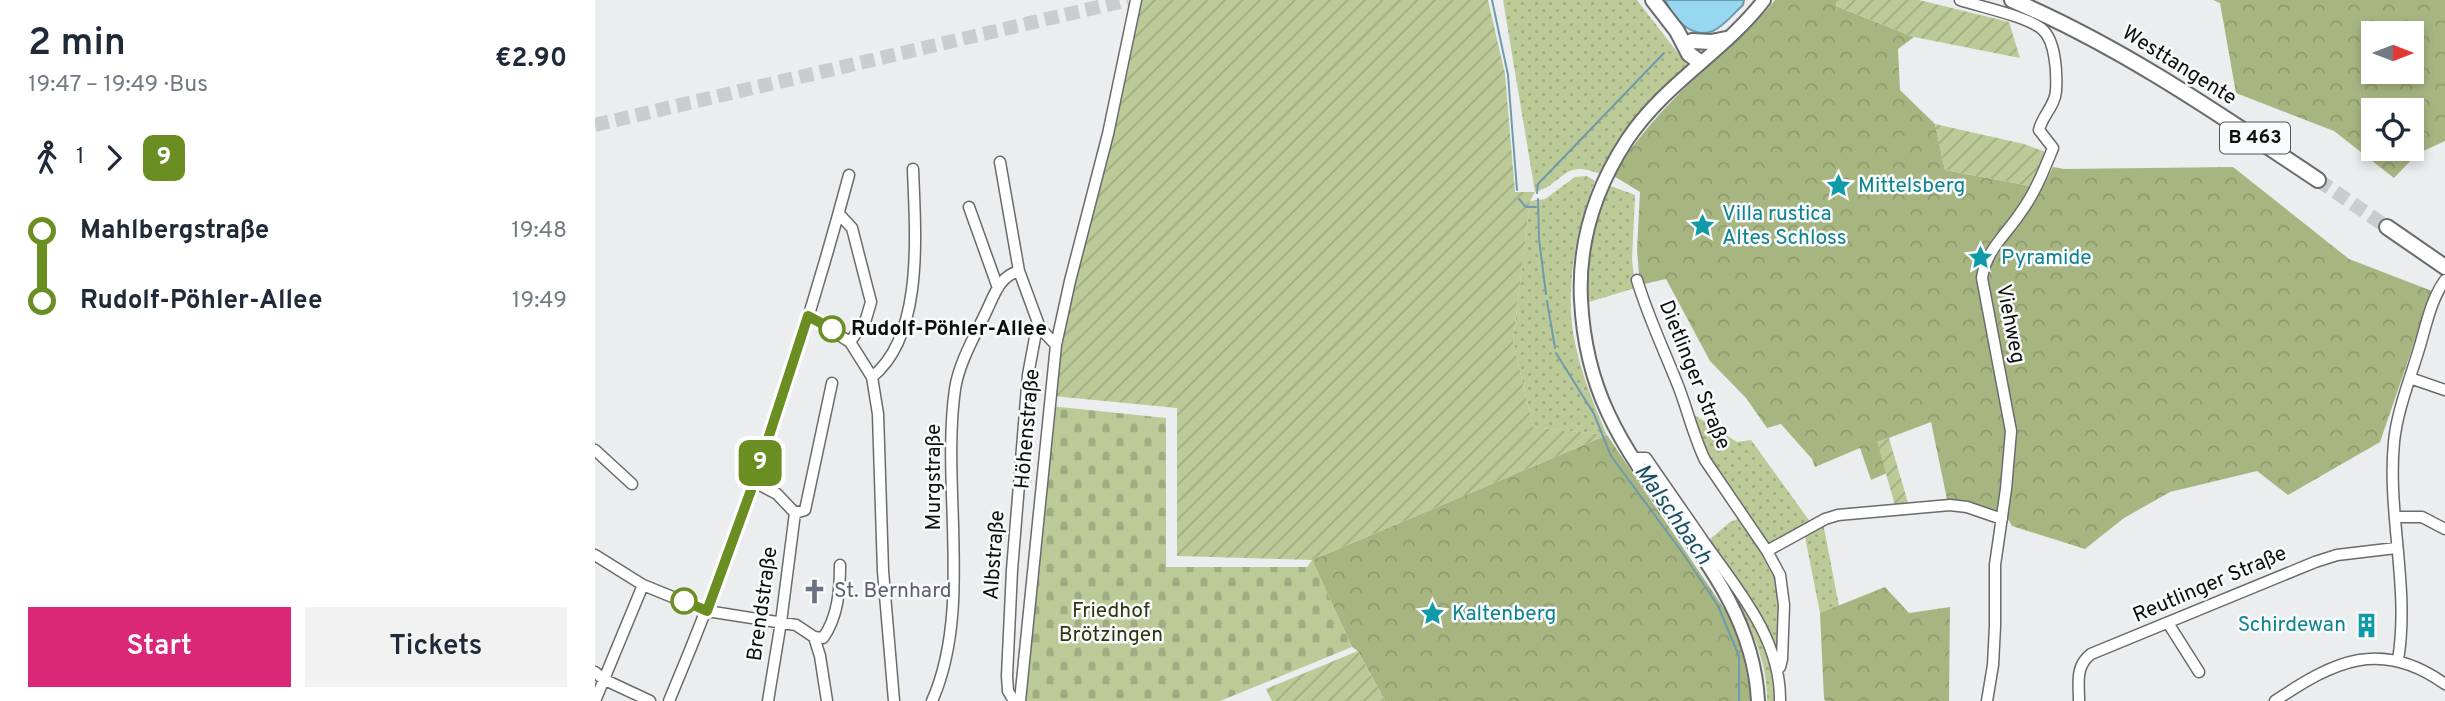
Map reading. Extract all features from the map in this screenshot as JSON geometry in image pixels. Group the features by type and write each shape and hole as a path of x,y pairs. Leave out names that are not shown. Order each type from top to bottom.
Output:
{"highway":[{"path":"1653,0 1677,31 1689,54 1700,62"},
{"name":"Westtangente","path":"2012,0 2078,31 2155,73 2318,180"},
{"path":"1677,31 1692,41 1700,52 1700,62"},
{"path":"1692,41 1711,42 1726,39"},
{"path":"2387,227 2445,267"}],"main road":[{"name":"Dietlinger Straße","path":"1758,701 1749,645 1727,595 1634,458 1608,414 1586,344 1581,279 1585,238 1597,195 1627,140 1661,98 1764,0"}],"street":[{"name":"Höhenstraße","path":"1020,701 1056,345 1108,134 1136,0"},
{"name":"Viehweg","path":"1960,0 2031,23 2044,30 2052,47 2056,92 2039,130 2053,148 2021,213 1991,251 1984,265 1982,278 2011,431 1995,565 1993,665 1987,701"},
{"path":"1000,162 1019,271 1040,328 1056,345"},
{"path":"872,377 892,356 911,301 915,271 913,169"},
{"path":"669,701 707,611 754,482 808,316 849,175"},
{"path":"969,208 998,288"},
{"path":"839,214 852,228 871,302 866,319 850,342"},
{"name":"Murgstraße","path":"932,701 949,643 953,571 951,470 956,386 998,288 1006,276 1019,271"},
{"path":"2398,660 2402,635 2396,548 2394,441 2410,378 2438,292 2445,279"},
{"name":"Dietlinger Straße","path":"1637,280 1680,392 1697,445 1767,551 1780,576 1783,591 1782,659 1776,670"},
{"path":"808,316 850,342 872,377 877,414 883,571 894,701"},
{"name":"Albstraße","path":"1014,701 1008,691 1007,676 1012,570 1028,376 1036,332 1040,328"},
{"path":"2410,378 2445,390"},
{"name":"Brendstraße","path":"768,701 795,513 805,510 832,383"},
{"path":"595,450 632,484"},
{"name":"Dietlinger Straße","path":"1634,458 1646,458 1751,608 1771,649 1780,701"},
{"path":"754,482 777,494 795,513"},
{"path":"1767,551 1838,514 1950,505 1967,507 2002,519"},
{"path":"2395,517 2422,517 2445,529"},
{"name":"Reutlinger Straße","path":"2079,701 2079,671 2087,657 2326,558 2396,548"},
{"path":"595,555 643,585 707,611 796,625 814,637 823,638 837,607 840,565"},
{"path":"595,701 599,676 643,585"},
{"path":"2168,623 2199,672"},
{"path":"814,637 827,701"},
{"path":"2275,701 2329,669 2369,659 2398,660 2419,668 2445,684"},
{"path":"599,676 650,701"}],"green space":[{"path":"1141,0 1488,0 1505,74 1515,192 1535,192 1530,201 1513,341 1533,427 1607,435 1312,560 1177,556 1177,408 1053,396 1073,285 1130,59"},
{"path":"1503,0 1637,0 1688,66 1645,107 1619,139 1600,174 1578,169 1535,192"},
{"path":"1775,0 1837,0 1836,6 1914,37 1898,49 1900,90 1935,124 1945,170 2030,186 2046,181 2053,167 2233,167 2349,259 2432,291 2380,442 2288,495 2257,471 2170,492 2124,518 2085,549 2012,526 2006,515 1948,504 1931,422 1878,442 1887,473 1871,480 1860,448 1815,467 1812,459 1781,424 1767,428 1746,398 1710,361 1666,279 1640,285 1637,250 1640,192 1612,175 1640,137 1671,102 1746,32"},
{"path":"1837,0 1919,0 2009,22 2020,58 1914,37 1836,6"},
{"path":"2213,0 2445,0 2445,141 2424,151 2424,98 2361,98 2361,152 2334,131 2236,93 2220,3"},
{"path":"1935,124 2024,144 2048,153 2030,186 1945,170"},
{"path":"2372,161 2410,161 2394,178"},
{"path":"1587,176 1595,181 1576,246 1571,315 1579,361 1607,435 1533,427 1513,341 1530,201 1545,199 1575,177"},
{"path":"1608,185 1635,195 1632,259 1635,288 1586,303 1590,243"},
{"name":"Friedhof Brötzingen","path":"1050,406 1166,418 1166,567 1307,567 1312,560 1352,647 1220,701 1025,701"},
{"path":"1691,413 1737,442 1751,440 1811,523 1767,545 1704,454"},
{"path":"1607,435 1727,613 1740,641 1752,701 1385,701 1358,651 1352,647 1312,560"},
{"path":"1889,438 1909,506 1896,509 1877,442"},
{"path":"1745,520 1759,540 1780,586 1780,662 1709,545 1709,540 1730,522"},
{"path":"1823,523 1839,606 1820,613 1804,532"},
{"path":"1885,587 1909,613 1950,607 1949,701 1824,699 1820,613"},
{"path":"1734,589 1750,613 1764,642 1773,673 1775,701 1767,701 1761,658 1751,630 1731,591"},
{"path":"1358,651 1385,701 1272,701 1266,689"}],"water":[{"path":"1665,0 1744,0 1743,5 1725,23 1705,33 1690,30 1678,20"}],"waterway":[{"path":"1492,0 1508,75 1517,190"},
{"name":"Malschbach","path":"1537,193 1538,184 1664,53"},
{"path":"1519,199 1526,207 1536,207"},
{"name":"Malschbach","path":"1538,199 1539,239 1546,294"},
{"name":"Malschbach","path":"1547,301 1555,348"},
{"name":"Malschbach","path":"1556,353 1594,414 1611,456 1718,606 1739,656 1739,701"}],"tunnel":[{"path":"595,125 1128,0"},
{"path":"2318,180 2387,227"}],"bus line":[{"name":"9","path":"684,601 707,611 754,482 808,316 832,329"}],"place":[{"name":"Mittelsberg","path":"1838,186"},
{"name":"Villa rustica Altes Schloss","path":"1702,226"},
{"name":"Pyramide","path":"1981,258"},
{"name":"Rudolf-Pöhler-Allee","path":"832,329"},
{"name":"St. Bernhard","path":"814,591"},
{"name":"Kaltenberg","path":"1432,614"},
{"name":"Schirdewan","path":"2366,625"}]}
